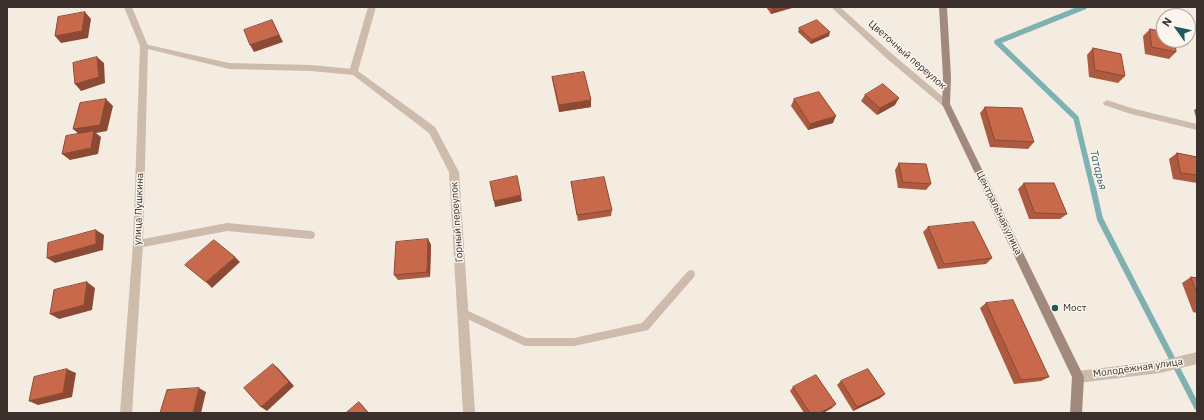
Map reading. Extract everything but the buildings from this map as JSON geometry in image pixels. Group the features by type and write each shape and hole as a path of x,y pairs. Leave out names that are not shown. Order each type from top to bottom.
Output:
{"street":[{"name":"улица Пушкина","path":"126,413 138,244 144,46 128,7"},
{"path":"353,72 372,7"},
{"name":"Цветочный переулок","path":"835,7 888,55 946,104"},
{"name":"Центральная улица","path":"943,7 947,77 946,104 1078,376 1076,413"},
{"name":"Горный переулок","path":"353,72 432,130 454,172 457,232 464,313 469,413"},
{"name":"Молодёжная улица","path":"1078,376 1160,366 1195,359"}],"lane":[{"path":"144,46 229,66 311,68 353,72"},
{"path":"1107,103 1132,111 1197,127"},
{"path":"138,244 227,227 311,235"},
{"path":"464,313 525,342 574,342 645,327 691,274"}],"waterway":[{"name":"Татарья","path":"1084,7 997,42 1076,118 1093,189"},
{"name":"Татарья","path":"1093,188 1100,219 1197,407"}],"place":[{"name":"Мост","path":"1055,308"}]}
